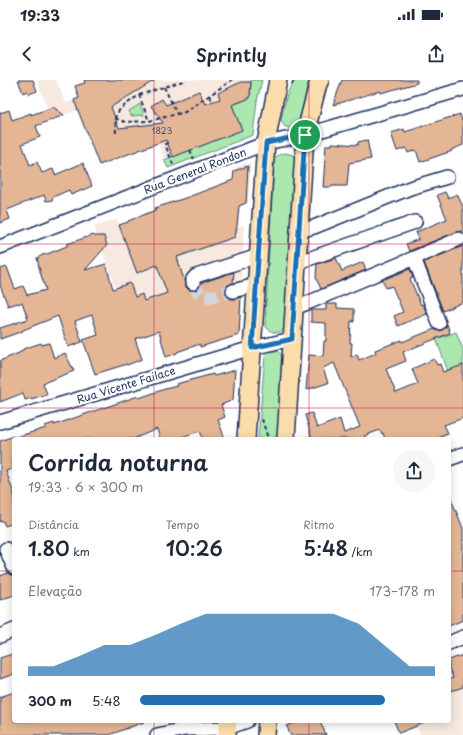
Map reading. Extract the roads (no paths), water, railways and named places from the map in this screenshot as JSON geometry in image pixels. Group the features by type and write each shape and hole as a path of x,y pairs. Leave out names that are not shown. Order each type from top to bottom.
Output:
{"main road":[{"path":"246,437 266,143 278,80"},
{"path":"286,437 305,135 320,80"},
{"path":"266,735 267,723"}],"street":[{"name":"Rua General Rondon","path":"0,247 266,143 305,135 463,89"},
{"path":"299,231 314,227 410,188 447,177"},
{"path":"297,262 415,222"},
{"path":"294,308 459,239"},
{"path":"193,283 193,279 196,276 258,256"},
{"path":"414,258 439,323"},
{"path":"233,290 256,285"},
{"name":"Rua Vicente Failace","path":"0,422 252,348 292,339"},
{"path":"451,459 463,454"},
{"path":"7,548 12,562"},
{"path":"0,636 12,631"},
{"path":"451,642 463,637"},
{"path":"157,735 185,729 225,730 242,723"}],"tunnel":[{"path":"193,283 201,295 207,297 233,291"}]}
